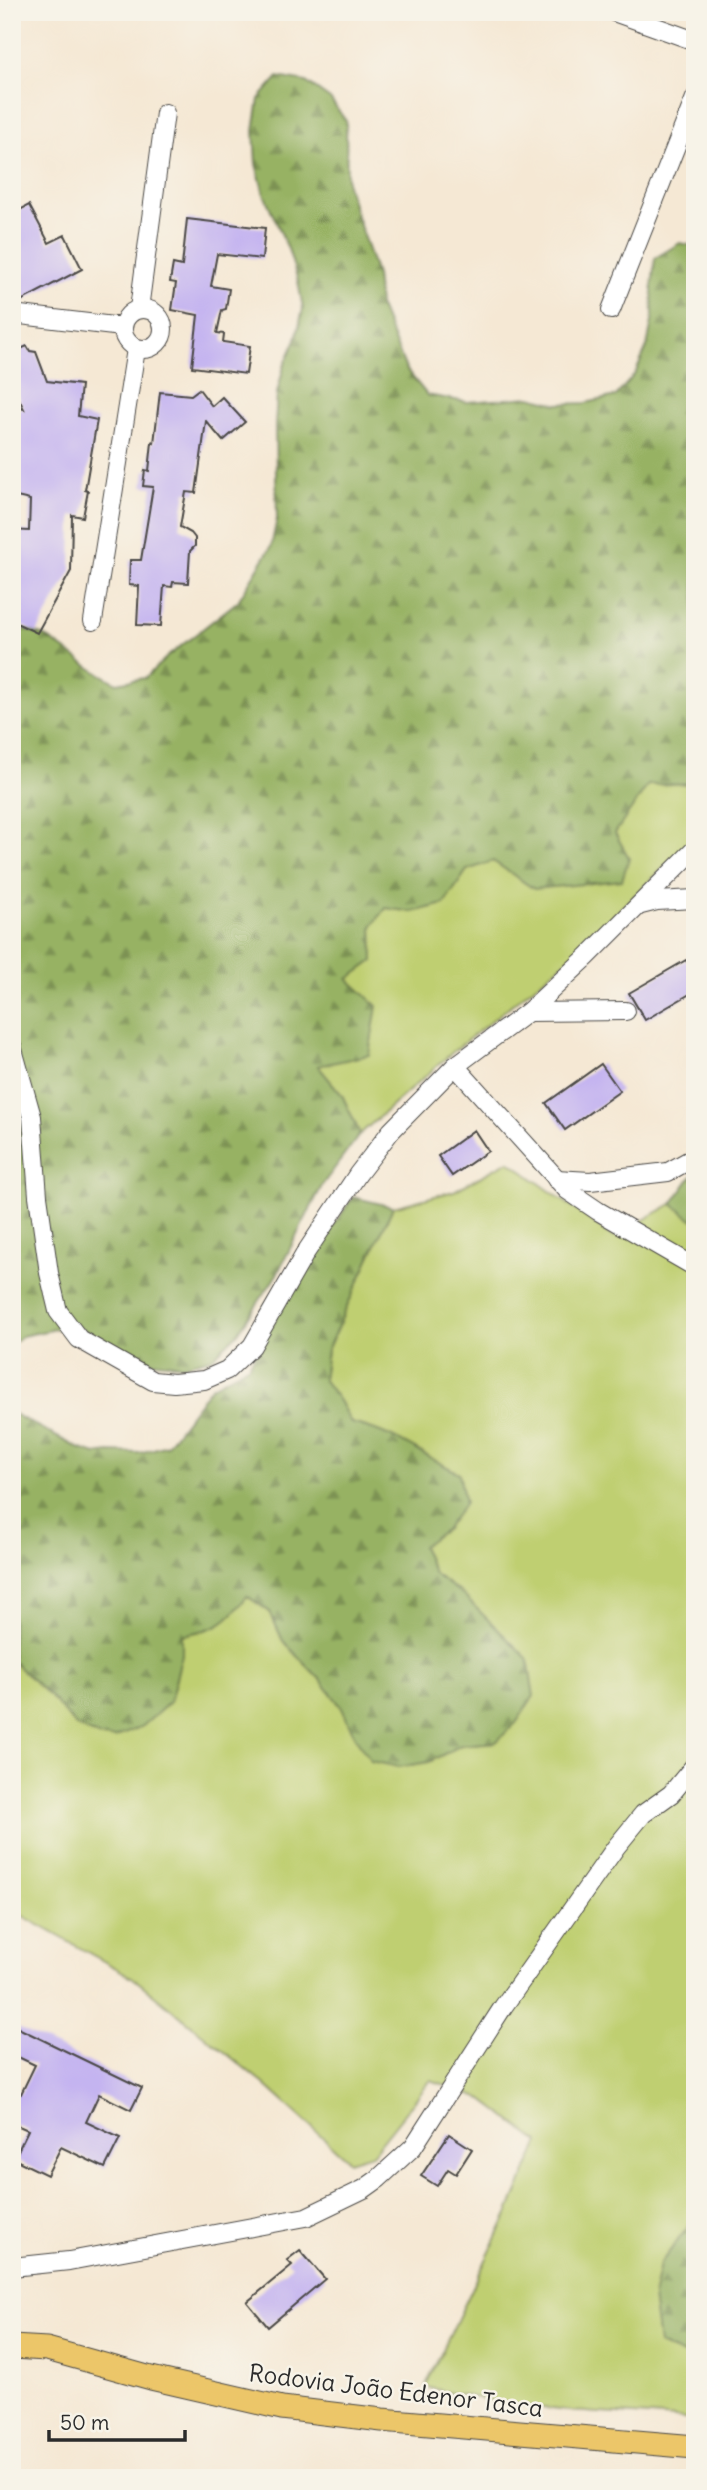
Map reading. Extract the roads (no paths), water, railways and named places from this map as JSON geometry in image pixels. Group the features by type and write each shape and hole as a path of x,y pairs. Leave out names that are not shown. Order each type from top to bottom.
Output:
{"main road":[{"name":"Rodovia João Edenor Tasca","path":"12,2347 47,2349 151,2378 282,2408 695,2448"}],"street":[{"path":"614,12 695,41"},
{"path":"611,310 695,98"},
{"path":"139,309 165,113"},
{"path":"139,309 152,311 161,321 160,341 149,349 136,349 125,340 122,327 128,315 139,309"},
{"path":"12,314 122,327"},
{"path":"93,621 136,349"},
{"path":"12,1046 32,1116 38,1196 49,1273 58,1311 79,1339 99,1352 153,1381 191,1383 227,1370 252,1346 306,1252 358,1174 391,1132 455,1066 528,1012 641,905 695,849"},
{"path":"641,905 657,901 695,899"},
{"path":"528,1012 626,1011"},
{"path":"455,1066 567,1190 598,1212 695,1268"},
{"path":"556,1179 590,1181 667,1172 695,1157"},
{"path":"12,2267 69,2261 306,2217 364,2189 378,2179 413,2147 503,2007 616,1847 643,1814 671,1794 695,1765"}]}
